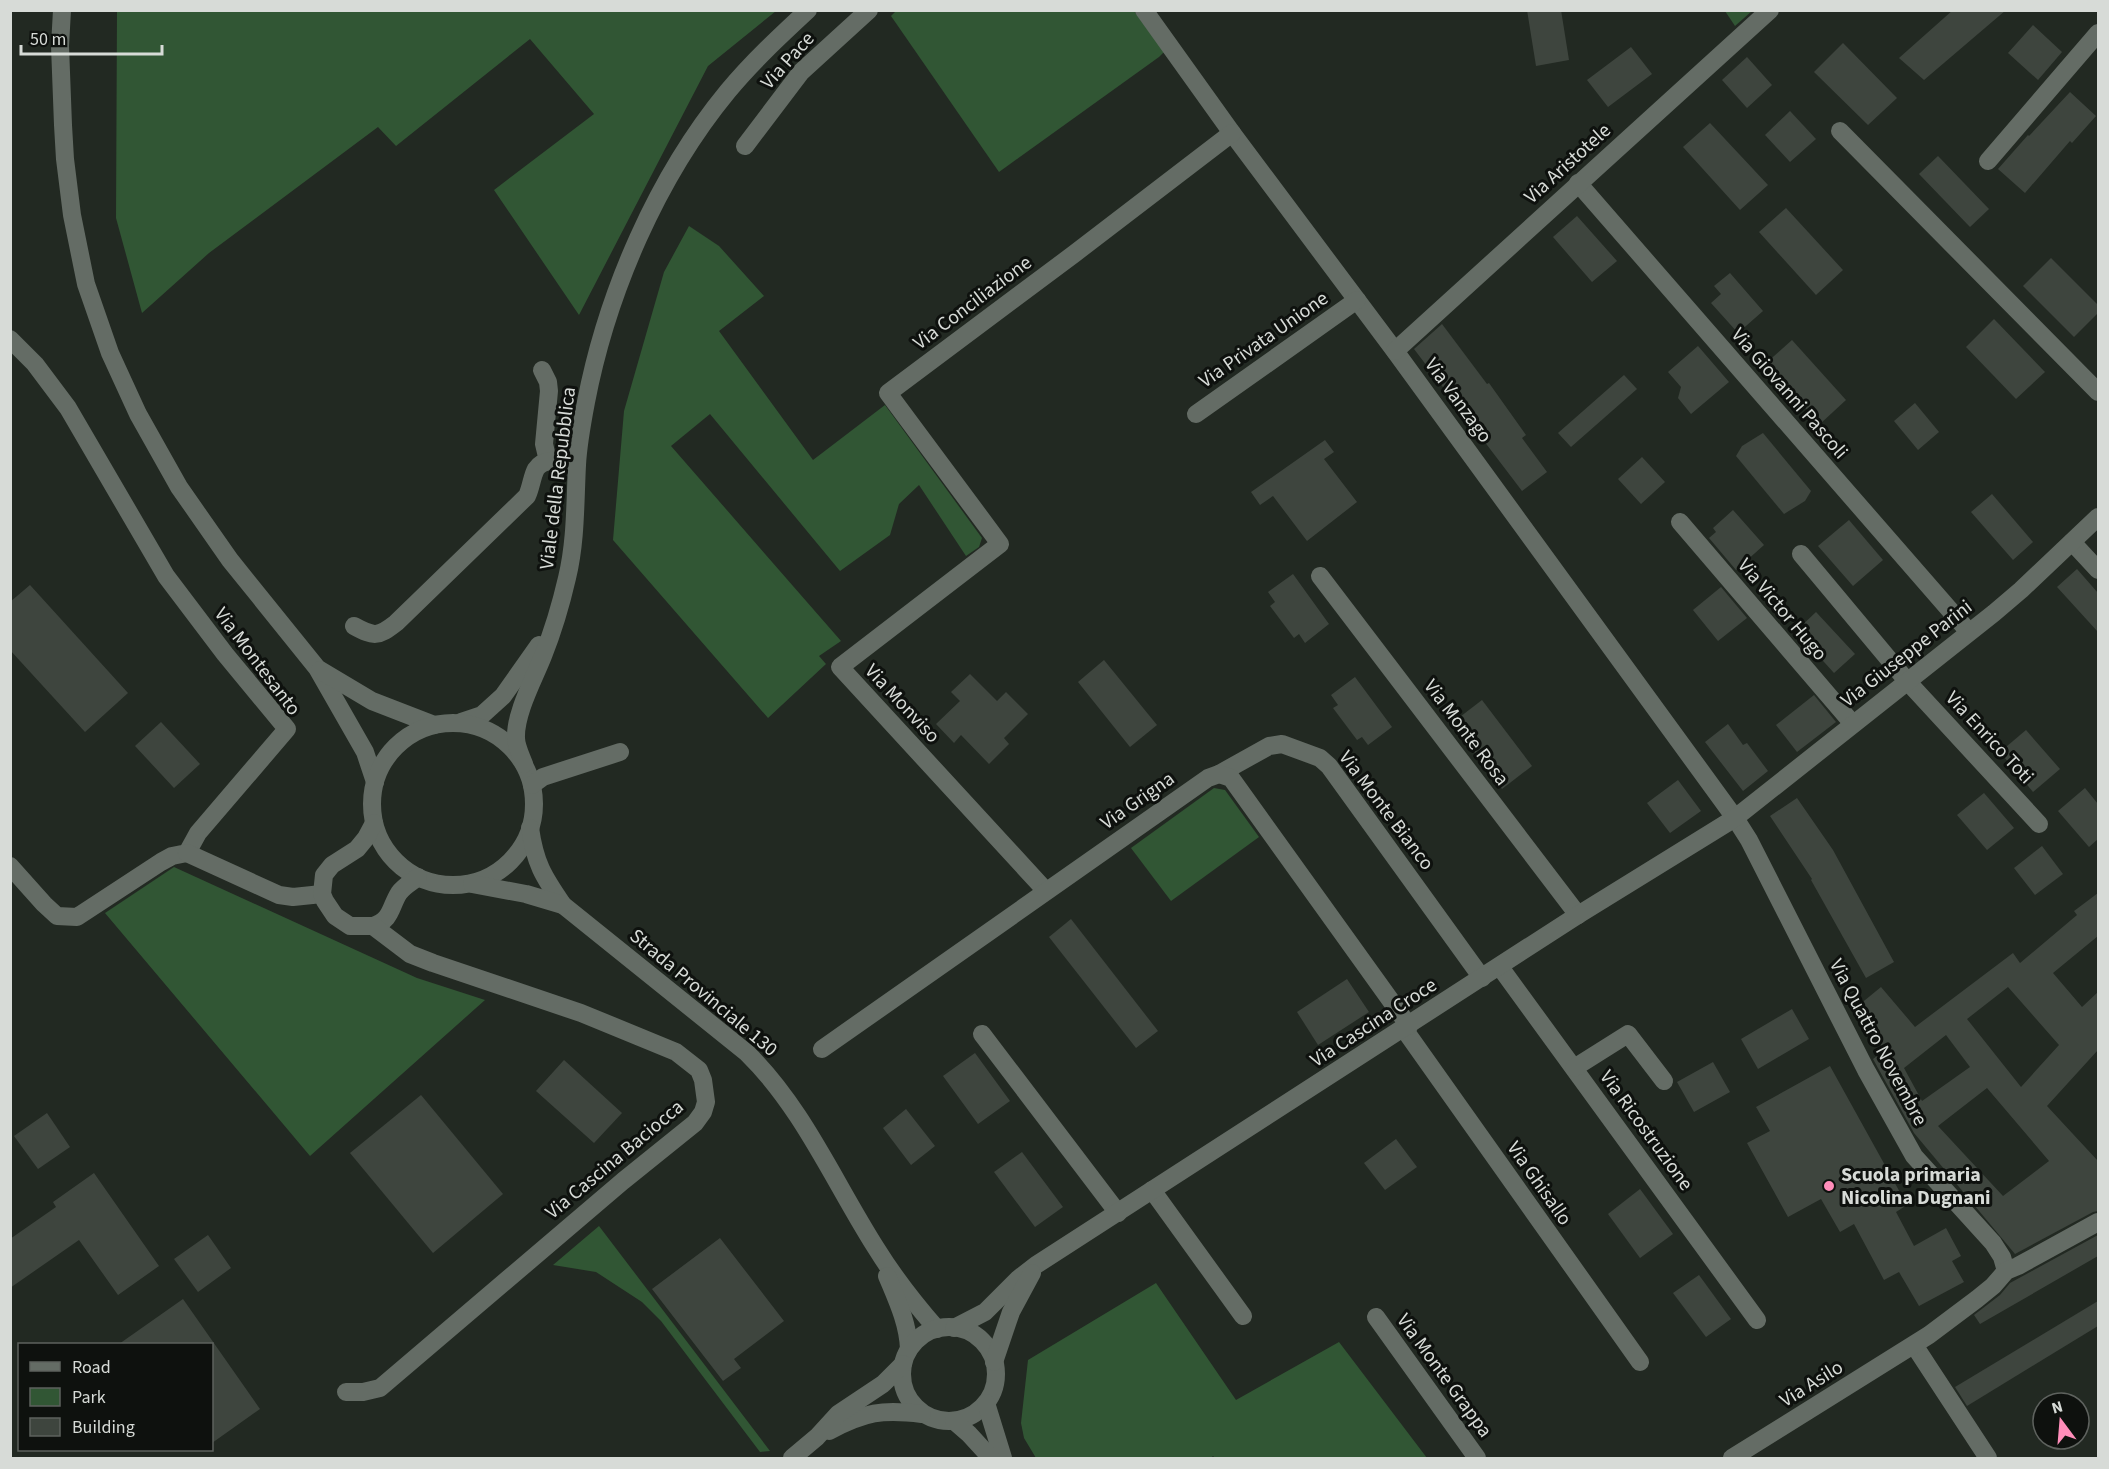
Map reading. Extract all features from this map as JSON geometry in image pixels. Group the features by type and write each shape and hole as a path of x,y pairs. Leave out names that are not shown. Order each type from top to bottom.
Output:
{"street":[{"path":"62,10 60,46 63,125 72,215 86,284 110,353 138,414 179,487 230,560 317,668 365,752 375,782"},
{"name":"Viale della Repubblica","path":"524,764 516,738 522,706 544,654 563,595 572,549 577,463 586,401 605,326 636,242 670,173 728,92 754,62 808,10"},
{"name":"Via Pace","path":"745,146 801,72 869,10"},
{"name":"Via Vanzago","path":"1144,10 1735,818"},
{"name":"Via Aristotele","path":"1395,351 1770,10"},
{"path":"1988,161 2098,33"},
{"path":"1840,131 2098,392"},
{"name":"Via Conciliazione","path":"1000,544 888,393 1232,133"},
{"name":"Via Giovanni Pascoli","path":"1578,183 1969,632"},
{"name":"Via Privata Unione","path":"1196,414 1357,300"},
{"name":"Via Montesanto","path":"10,339 35,364 68,408 166,576 225,654 287,729 198,833 187,853"},
{"path":"542,370 548,382 549,391 544,444 548,461"},
{"path":"354,626 374,635 382,633 396,623 527,496 536,470 548,461 577,463"},
{"name":"Via Giuseppe Parini","path":"1735,818 2021,590 2098,517"},
{"name":"Via Victor Hugo","path":"1680,522 1852,724"},
{"path":"2072,542 2098,570"},
{"name":"Via Monviso","path":"1000,544 840,667 1046,891"},
{"name":"Via Enrico Toti","path":"1801,554 1907,681 2039,824"},
{"name":"Via Monte Rosa","path":"1320,576 1578,915"},
{"name":"Viale della Repubblica","path":"459,723 483,715 503,696 554,621"},
{"path":"317,668 372,701 434,725"},
{"path":"459,723 478,727 496,735 512,748 524,764 532,785 534,806 530,828 521,848 506,864 488,877 467,883 450,884 418,877 405,869 389,854 377,834 372,800 375,782 383,762 397,745 414,732 434,725 459,723"},
{"name":"Via Monte Bianco","path":"1219,774 1269,746 1282,744 1320,758 1329,766 1482,978"},
{"path":"532,785 543,777 620,752"},
{"path":"1219,774 1231,778 1406,1027"},
{"name":"Via Grigna","path":"822,1049 1208,778 1219,774"},
{"name":"Via Cascina Croce","path":"946,1328 985,1312 1018,1279 1036,1265 1578,915 1735,818"},
{"name":"Via Quattro Novembre","path":"1735,818 1749,840 1866,1070 1914,1156 1993,1243 2002,1257 2006,1271"},
{"path":"374,823 357,849 332,865 324,875 322,894 330,910 350,926 374,926 385,921 400,892 418,877"},
{"name":"Strada Provinciale 130","path":"530,828 533,851 541,873 563,905 747,1053 769,1075 808,1132 876,1250 919,1308 946,1328 968,1331 980,1339 989,1350 994,1362"},
{"path":"10,866 57,916 76,917 161,862 172,856 187,853 279,895 293,897 322,894"},
{"name":"Strada Provinciale 130","path":"467,883 496,887 563,905"},
{"path":"390,914 399,946"},
{"name":"Via Cascina Baciocca","path":"346,1392 363,1392 380,1388 623,1181 695,1123 703,1112 706,1102 706,1090 699,1070 676,1052 582,1012 410,954 374,926"},
{"name":"Via Ricostruzione","path":"1500,967 1757,1320"},
{"name":"Via Ghisallo","path":"1406,1027 1640,1362"},
{"path":"982,1034 1118,1213"},
{"path":"1574,1068 1628,1034 1664,1082"},
{"path":"1152,1190 1242,1316"},
{"name":"Via Asilo","path":"1732,1458 1914,1345 1977,1299 2006,1271 2098,1222"},
{"name":"Strada Provinciale 130","path":"876,1250 904,1316 908,1334 902,1378 905,1392 922,1414"},
{"name":"Via Cascina Croce","path":"994,1362 1011,1312 1036,1265"},
{"name":"Via Monte Grappa","path":"1376,1317 1477,1458"},
{"path":"792,1458 817,1437 838,1414 884,1384 926,1333 946,1328"},
{"path":"1914,1345 1989,1458"},
{"path":"817,1437 864,1415 893,1410 922,1414 943,1421 954,1421 977,1412 993,1391 996,1377 994,1362"},
{"path":"986,1403 1002,1458"},
{"path":"954,1421 991,1458"}],"green space":[{"path":"117,10 776,11 708,66 579,315 494,190 594,114 530,39 396,146 378,127 209,253 142,313 116,218"},
{"path":"897,10 1134,11 1164,52 999,172 891,16"},
{"path":"1725,11 1752,11 1735,26"},
{"path":"689,226 719,246 764,296 719,331 813,460 885,405 982,538 979,547 966,556 919,485 899,504 890,535 840,571 710,414 671,446 841,641 819,656 826,664 768,718 613,540 624,411 664,272"},
{"path":"1214,788 1225,790 1259,837 1171,901 1131,848"},
{"path":"174,867 417,978 485,1000 310,1156 105,913"},
{"path":"599,1226 770,1451 760,1452 661,1321 642,1302 596,1272 553,1265"},
{"path":"1156,1283 1236,1400 1339,1342 1427,1458 1215,1458 1213,1456 1211,1458 1036,1458 1024,1438 1021,1423 1028,1360"}],"building":[{"path":"1527,10 1561,10 1569,60 1536,66"},
{"path":"1953,10 2006,10 1924,80 1899,58"},
{"path":"2033,25 2062,52 2038,80 2008,53"},
{"path":"1843,43 1897,98 1868,125 1814,72"},
{"path":"1631,47 1652,74 1608,107 1587,80"},
{"path":"1747,57 1772,85 1747,108 1722,80"},
{"path":"2070,92 2096,116 2072,143 2070,141 2025,193 1998,169"},
{"path":"1790,111 1816,139 1790,162 1765,135"},
{"path":"1710,123 1768,185 1740,210 1683,147"},
{"path":"1938,156 1989,209 1970,227 1919,174"},
{"path":"1786,208 1843,270 1816,295 1759,232"},
{"path":"1577,216 1617,261 1592,282 1553,237"},
{"path":"2051,258 2098,305 2098,313 2074,337 2023,286"},
{"path":"1730,273 1763,311 1738,333 1711,303 1721,294 1714,286"},
{"path":"1994,319 2045,372 2016,399 1966,347"},
{"path":"1442,324 1487,384 1489,383 1526,435 1522,438 1547,472 1522,491 1414,349"},
{"path":"1792,340 1846,400 1820,424 1765,364"},
{"path":"1698,346 1729,382 1691,414 1678,398 1681,387 1668,372"},
{"path":"1624,375 1637,389 1571,447 1558,433"},
{"path":"1915,403 1939,432 1918,450 1894,421"},
{"path":"1763,433 1811,491 1805,501 1784,514 1736,456 1742,446"},
{"path":"1325,440 1334,452 1324,459 1357,502 1307,541 1273,496 1260,505 1251,492"},
{"path":"1642,457 1665,482 1641,504 1618,479"},
{"path":"1992,494 2033,542 2013,560 1971,512"},
{"path":"1733,510 1764,545 1736,570 1709,538 1716,532 1713,528"},
{"path":"1849,520 1883,560 1853,586 1818,546"},
{"path":"2077,569 2098,593 2098,632 2057,587"},
{"path":"1293,574 1329,624 1305,643 1299,634 1294,638 1270,606 1275,602 1268,592"},
{"path":"30,585 128,693 85,732 10,650 10,602"},
{"path":"1721,587 1747,618 1718,641 1693,610"},
{"path":"1816,612 1855,654 1834,673 1796,631"},
{"path":"1104,660 1157,725 1130,747 1078,682"},
{"path":"970,674 997,701 1006,692 1028,714 1004,738 1009,744 989,764 961,735 954,743 936,724 960,701 951,692"},
{"path":"1355,677 1392,727 1368,745 1362,737 1357,740 1333,708 1338,705 1331,695"},
{"path":"1814,695 1836,722 1797,752 1776,725"},
{"path":"1482,700 1532,766 1502,789 1452,723"},
{"path":"161,722 200,764 174,788 135,746"},
{"path":"1728,724 1743,745 1747,743 1768,771 1743,791 1705,742"},
{"path":"2026,730 2060,769 2033,792 2000,752"},
{"path":"1678,780 1701,811 1670,833 1647,803"},
{"path":"2085,788 2098,804 2098,839 2089,847 2058,811"},
{"path":"1984,793 2014,828 1987,850 1957,815"},
{"path":"1797,798 1833,850 1894,962 1866,978 1812,879 1770,816"},
{"path":"2042,846 2063,874 2035,895 2014,868"},
{"path":"2098,893 2098,936 2053,973 2082,1007 2098,992 2098,1050 2047,1106 2098,1161 2098,1211 2015,1254 1914,1133 1873,1059 1885,1050 1867,1029 1873,1024 1859,1005 1881,987 1915,1027 2013,953 2020,963 2077,915 2074,911","holes":["2008,987 2059,1045 2021,1087 1967,1019","1946,1035 1970,1067 1922,1101 1904,1068","1987,1088 2049,1161 2003,1196 1938,1126"]},
{"path":"1071,919 1158,1031 1136,1048 1049,937"},
{"path":"1347,979 1369,1012 1318,1045 1297,1012"},
{"path":"1792,1009 1809,1039 1758,1069 1741,1039"},
{"path":"975,1053 1010,1101 978,1124 943,1076"},
{"path":"564,1060 622,1113 594,1143 536,1091"},
{"path":"1713,1062 1730,1092 1694,1112 1677,1082"},
{"path":"1830,1066 1907,1205 1896,1212 1914,1246 1946,1228 1961,1256 1952,1261 1964,1282 1919,1306 1899,1272 1884,1280 1854,1224 1840,1232 1821,1199 1788,1217 1747,1143 1770,1131 1756,1107"},
{"path":"421,1095 503,1194 433,1253 350,1153"},
{"path":"906,1109 935,1146 911,1165 883,1128"},
{"path":"47,1113 70,1147 38,1169 14,1136"},
{"path":"1396,1139 1417,1167 1385,1190 1364,1163"},
{"path":"1022,1152 1063,1207 1035,1227 994,1172"},
{"path":"94,1173 159,1266 118,1295 79,1240 10,1288 10,1239 56,1207 53,1202"},
{"path":"1640,1189 1673,1234 1640,1258 1608,1214"},
{"path":"208,1235 231,1268 198,1292 174,1259"},
{"path":"2098,1235 2098,1256 1980,1324 1974,1315 2000,1295 2010,1283"},
{"path":"720,1238 784,1321 734,1359 741,1368 723,1381 652,1289"},
{"path":"1699,1275 1731,1319 1706,1337 1673,1293"},
{"path":"183,1299 260,1409 213,1442 213,1343 120,1343"},
{"path":"2098,1301 2098,1326 1967,1406 1955,1387"}],"place":[{"name":"Scuola primaria Nicolina Dugnani","path":"1829,1186"}]}
